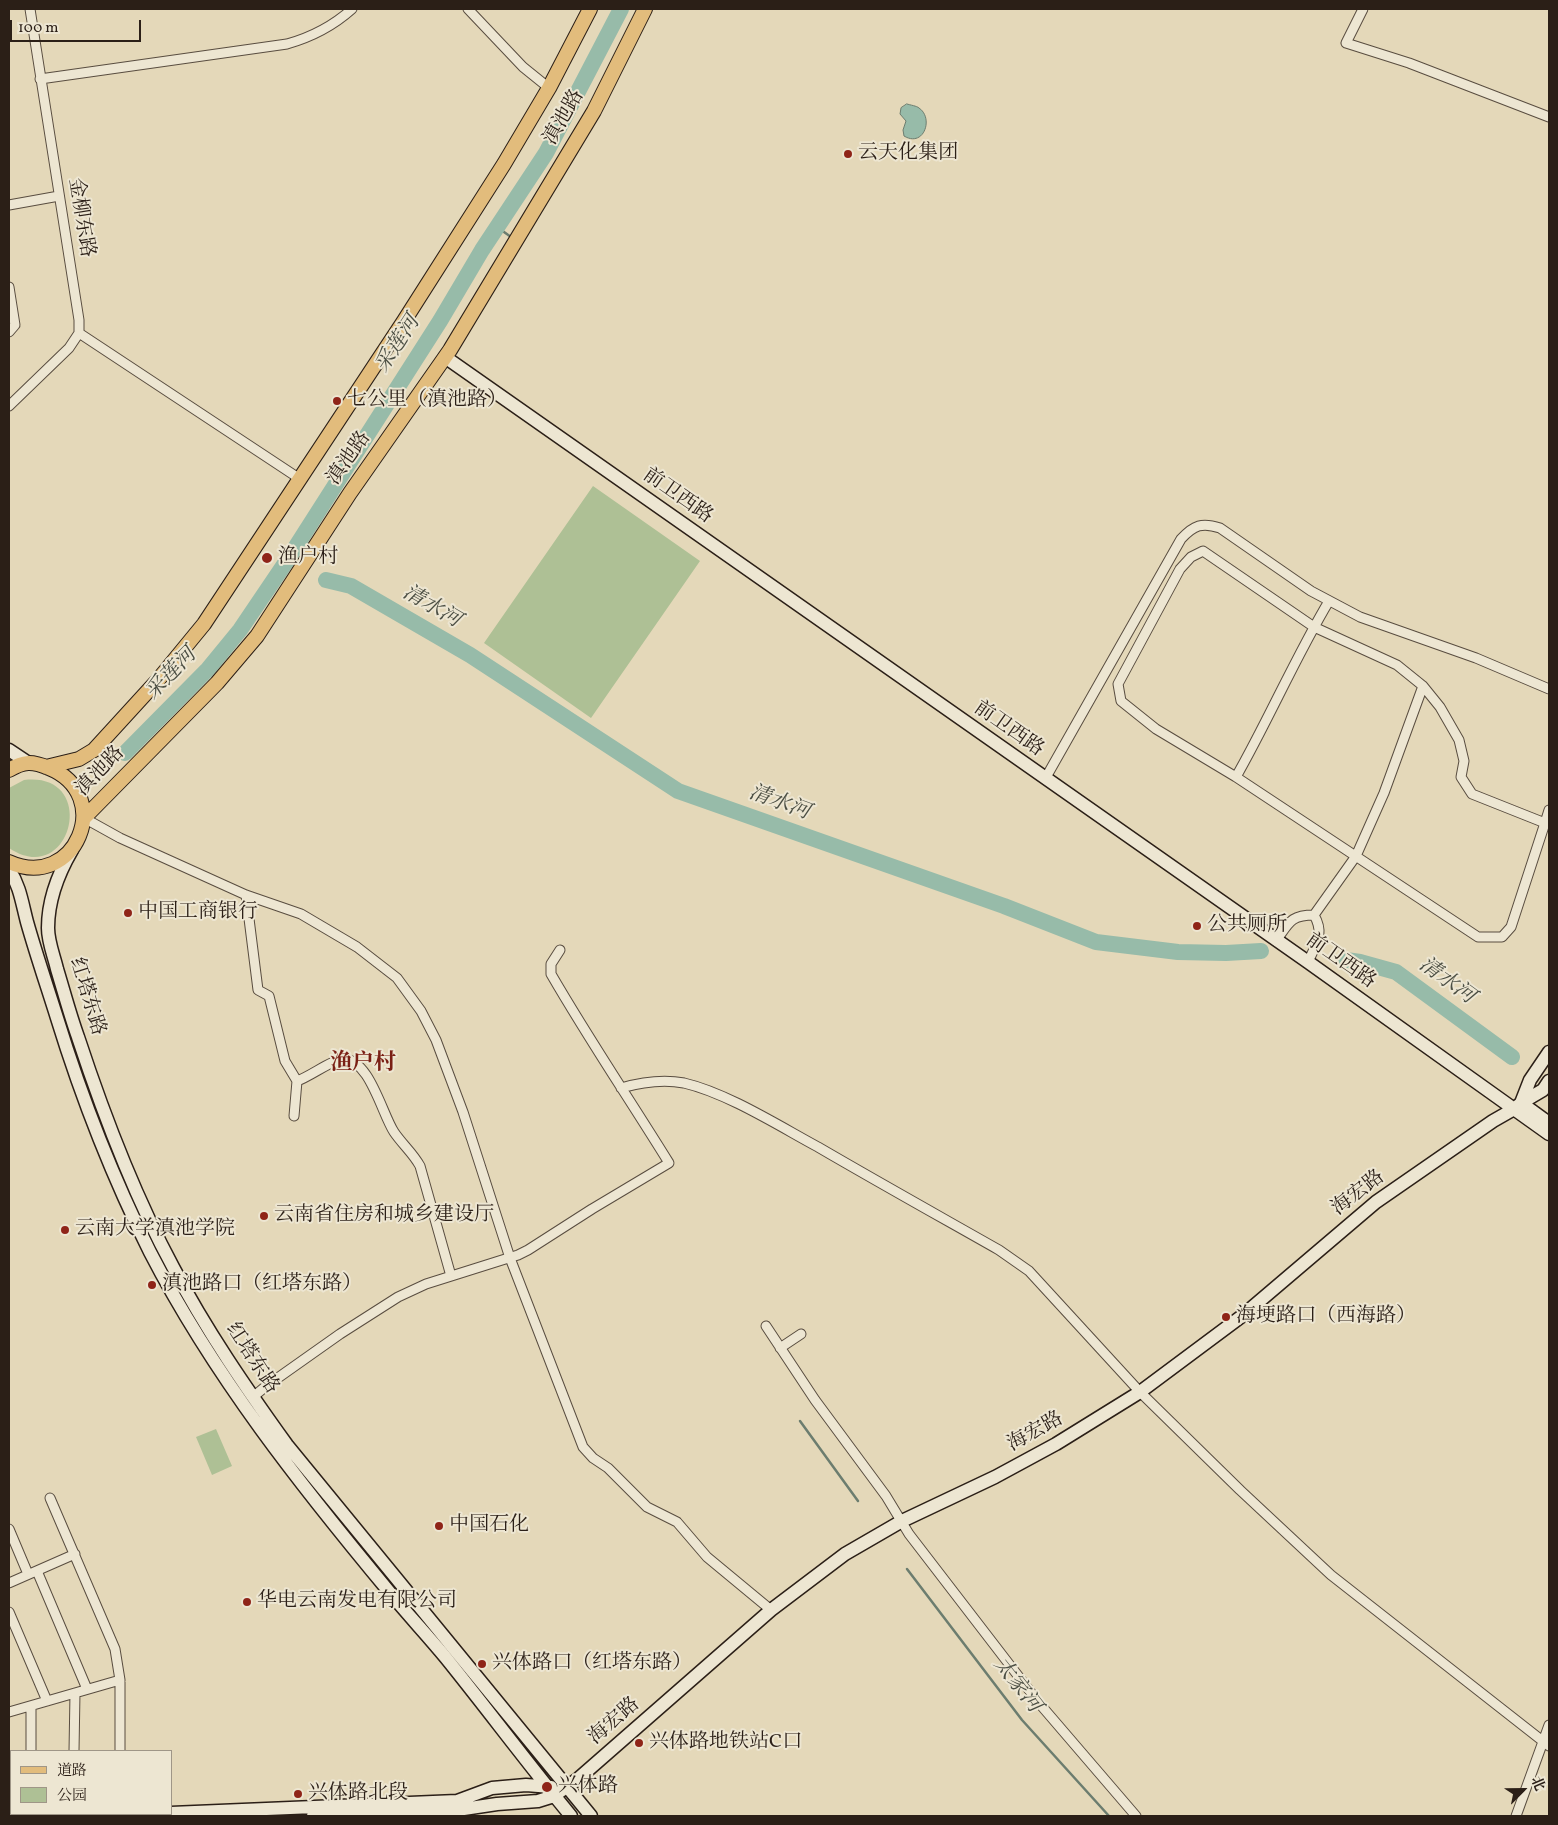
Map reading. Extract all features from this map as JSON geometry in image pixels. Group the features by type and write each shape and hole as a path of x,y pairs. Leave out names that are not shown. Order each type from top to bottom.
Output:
{"main road":[{"name":"滇池路","path":"46,767 78,760 94,750 158,680 204,624 420,296 504,164 549,88 590,9"},
{"name":"滇池路","path":"84,818 217,682 257,636 350,493 447,354 594,111 645,9"},
{"name":"前卫西路","path":"447,354 1309,958 1517,1106 1549,1134"},
{"path":"9,750 26,762 61,773 77,791 83,805 84,818 76,844 60,861 38,868 20,867 9,862"},
{"path":"9,770 26,762"},
{"name":"红塔东路","path":"76,844 55,883 48,927 50,942 69,1010 93,1084 142,1205 173,1267 214,1338 287,1445 591,1816"},
{"name":"红塔东路","path":"9,869 20,890 27,922 78,1084 109,1165 151,1253 193,1328 221,1373 310,1493 446,1658 571,1816"},
{"path":"1517,1106 1530,1080 1549,1052"},
{"name":"海宏路","path":"566,1786 579,1778 771,1610 846,1554 902,1521 995,1477 1056,1444 1140,1392 1242,1316 1376,1202 1543,1090 1549,1080"},
{"name":"前卫西路","path":"1517,1106 1549,1123"},
{"path":"172,1813 207,1814 457,1801 492,1788 526,1786 550,1791"},
{"path":"314,1816 457,1810 497,1804 538,1801 550,1791 566,1786"},
{"path":"39,1816 92,1815"}],"street":[{"name":"金柳东路","path":"30,9 79,320 79,333"},
{"path":"40,79 286,44 320,32 352,9"},
{"path":"468,9 523,67 549,88"},
{"path":"1363,9 1346,43 1409,63 1549,117"},
{"path":"9,205 59,196"},
{"path":"9,288 15,324 9,332"},
{"path":"9,406 69,348 79,333 300,479"},
{"path":"1048,776 1181,539 1189,530 1200,525 1210,524 1220,528 1312,591 1360,617 1476,658 1549,690"},
{"path":"1545,823 1472,794 1461,777 1464,760 1460,740 1440,707 1424,686 1397,665 1314,627 1204,551 1191,557 1180,569 1118,684 1121,701 1156,729 1236,777 1478,937 1502,937 1511,927 1545,823 1549,810"},
{"path":"1236,777 1329,601"},
{"path":"1314,915 1356,856 1384,793 1424,686"},
{"path":"84,818 120,838 246,895 301,914 357,947 397,978 421,1011 436,1040 463,1112 510,1258 582,1447 593,1458 608,1468 646,1507 677,1522 706,1557 771,1610"},
{"path":"246,895 258,990 269,996 285,1061 297,1081 294,1116"},
{"path":"1279,937 1289,921 1302,915 1314,915"},
{"path":"1309,958 1320,934 1320,925 1314,915"},
{"path":"253,1397 340,1334 398,1297 426,1284 510,1258 528,1250 669,1163 551,974 551,964 560,950"},
{"path":"297,1081 339,1060 352,1061 364,1070 394,1132 420,1166 451,1276"},
{"path":"621,1088 640,1083 670,1081 697,1087 729,1100 786,1129 999,1250 1029,1271 1140,1392 1240,1490 1332,1576 1546,1744"},
{"path":"766,1326 815,1400 886,1496 909,1534 1039,1703 1136,1816"},
{"path":"780,1348 801,1334"},
{"path":"50,1498 115,1649 120,1680 120,1750"},
{"path":"9,1529 33,1572 87,1689"},
{"path":"9,1583 75,1554"},
{"path":"9,1612 48,1701"},
{"path":"10,1710 31,1706 120,1680"},
{"path":"74,1750 75,1693"},
{"path":"31,1706 31,1750"},
{"path":"1516,1816 1546,1744 1549,1725"}],"green space":[{"path":"593,486 700,561 591,718 484,643"},
{"path":"24,780 48,782 63,793 69,809 69,826 61,843 49,854 31,857 9,848 9,788"},
{"path":"216,1429 232,1466 212,1475 196,1437"}],"shaded area":[{"path":"907,104 919,108 926,118 925,130 917,138 911,139 904,136 903,130 906,121 900,114 901,108"}],"waterway":[{"name":"采莲河","path":"125,753 208,669 240,630 288,559 440,321 482,250 546,153 621,9"},
{"path":"497,227 511,237"},
{"name":"清水河","path":"326,580 351,586 470,655 678,791 1004,906 1096,942 1178,952 1226,953 1261,951"},
{"name":"清水河","path":"1346,960 1396,972 1512,1057"},
{"name":"太家河","path":"800,1421 858,1501"},
{"name":"太家河","path":"907,1569 1022,1720 1109,1816"}],"place":[{"name":"云天化集团","path":"848,154"},
{"name":"七公里（滇池路）","path":"337,401"},
{"name":"渔户村","path":"267,558"},
{"name":"中国工商银行","path":"128,913"},
{"name":"公共厕所","path":"1197,926"},
{"name":"云南省住房和城乡建设厅","path":"264,1216"},
{"name":"云南大学滇池学院","path":"65,1230"},
{"name":"滇池路口（红塔东路）","path":"152,1285"},
{"name":"海埂路口（西海路）","path":"1226,1317"},
{"name":"中国石化","path":"439,1526"},
{"name":"华电云南发电有限公司","path":"247,1602"},
{"name":"兴体路口（红塔东路）","path":"482,1664"},
{"name":"兴体路地铁站C口","path":"639,1743"},
{"name":"兴体路","path":"547,1787"},
{"name":"兴体路北段","path":"298,1794"}],"district":[{"name":"渔户村","path":"363,1065"}]}
